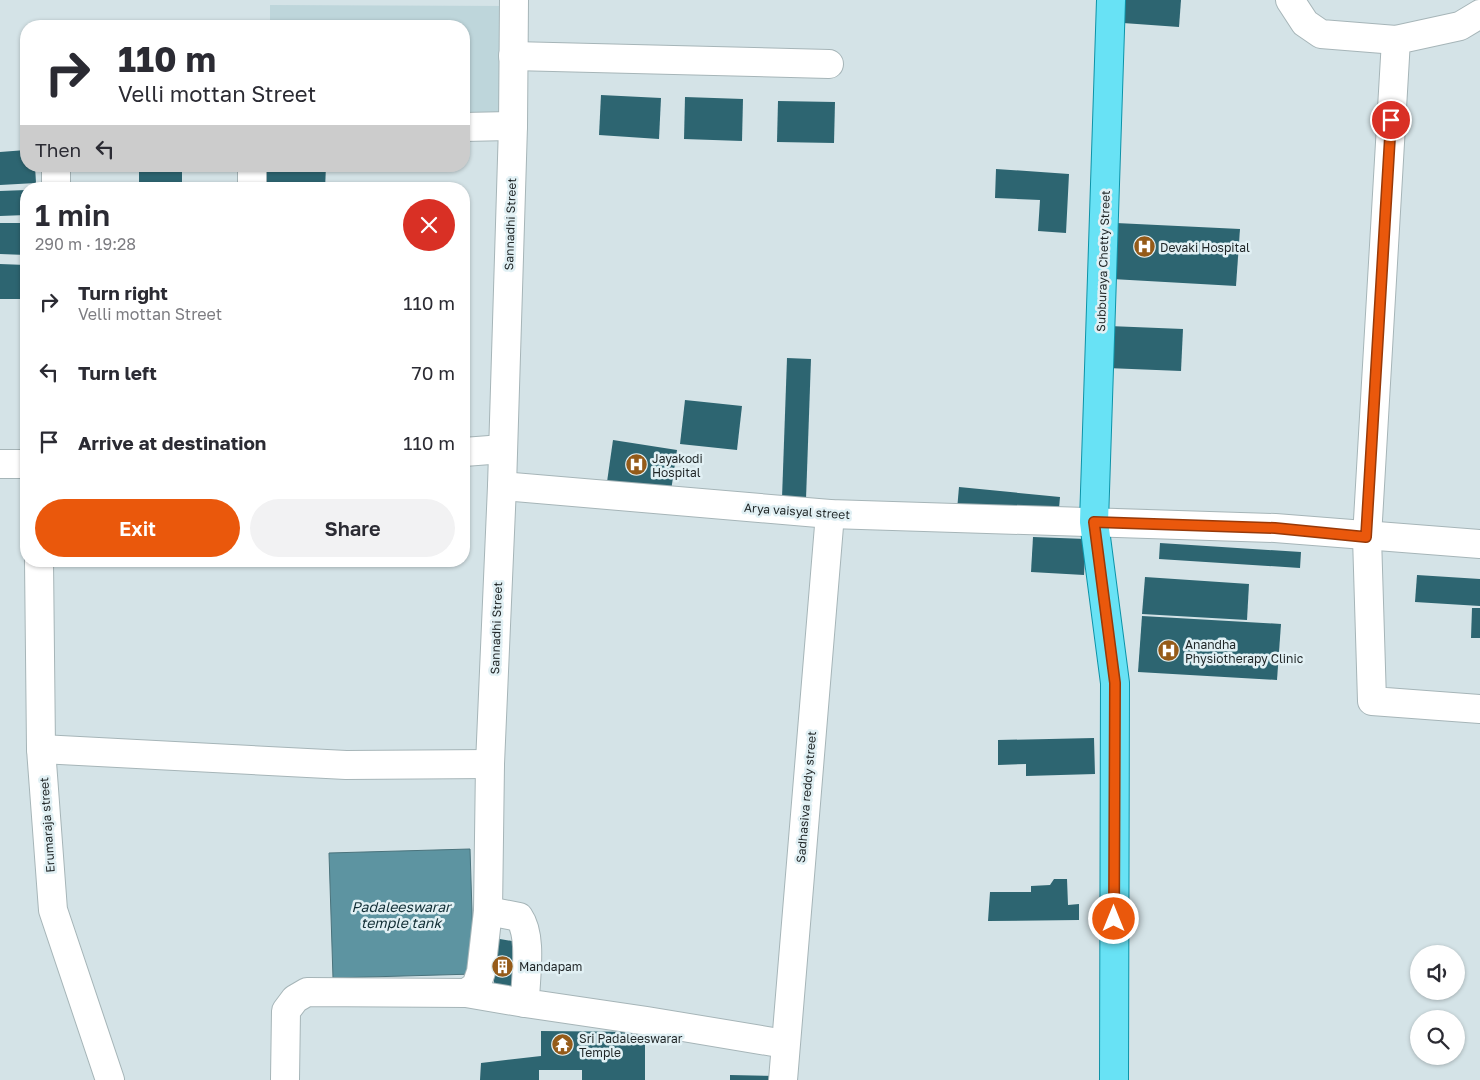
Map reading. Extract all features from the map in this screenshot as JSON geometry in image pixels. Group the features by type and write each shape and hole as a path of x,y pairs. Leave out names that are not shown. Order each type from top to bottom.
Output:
{"main road":[{"name":"Subburaya Chetty Street","path":"1111,0 1094,522 1115,683 1114,1080"}],"street":[{"name":"Sannadhi Street","path":"466,993 476,986 482,972 488,911 490,764 502,486 513,126 514,0"},
{"path":"1290,0 1305,23 1321,34 1396,40 1460,26 1480,14"},
{"path":"1396,40 1366,537 1372,701 1480,709"},
{"path":"513,56 829,64"},
{"path":"470,127 513,126"},
{"path":"470,452 503,449"},
{"path":"0,464 20,464"},
{"name":"Arya vaisyal street","path":"502,486 830,514 1275,528 1366,537 1480,544"},
{"name":"Sadhasiva reddy street","path":"783,1080 784,1044 830,514"},
{"name":"Erumaraja street","path":"39,567 41,749 53,910 110,1080"},
{"path":"41,749 346,765 490,764"},
{"path":"488,911 519,917 524,925 526,936 525,1003"},
{"path":"285,1080 286,1011 295,999 307,992 466,993 482,998 647,1021 784,1044"}],"shaded area":[{"path":"270,5 511,6 510,120 470,120 470,20 270,20"}],"water":[{"name":"Padaleeswarar temple tank","path":"470,849 474,974 333,978 329,853"}],"building":[{"path":"1125,0 1181,0 1179,27 1123,23"},
{"path":"601,95 661,98 659,139 599,135"},
{"path":"685,97 743,99 742,141 684,139"},
{"path":"778,101 835,102 834,143 777,142"},
{"path":"20,150 20,172 35,172 36,182 0,185 0,152"},
{"path":"996,169 1069,174 1066,233 1038,231 1040,200 995,198"},
{"path":"139,172 182,172 182,182 139,182"},
{"path":"267,172 326,172 325,182 266,182"},
{"path":"20,190 20,215 0,216 0,191"},
{"path":"0,223 20,223 20,255 0,254"},
{"path":"1116,223 1240,229 1236,286 1112,279"},
{"path":"0,264 20,265 20,299 0,299"},
{"path":"1109,326 1183,329 1181,371 1107,368"},
{"path":"787,358 811,359 806,499 782,498"},
{"path":"685,400 742,406 737,450 680,444"},
{"path":"613,440 677,450 671,491 607,482"},
{"path":"959,487 1060,497 1058,520 957,510"},
{"path":"1033,537 1086,539 1084,575 1031,572"},
{"path":"1160,543 1301,552 1300,568 1159,559"},
{"path":"1417,575 1480,579 1480,606 1415,602"},
{"path":"1145,577 1249,584 1247,620 1142,614"},
{"path":"1472,608 1480,608 1480,638 1471,638"},
{"path":"1142,616 1281,624 1277,680 1138,672"},
{"path":"1094,738 1095,774 1026,776 1026,764 998,765 998,740"},
{"path":"1054,879 1067,879 1068,905 1079,904 1079,920 988,921 990,892 1031,892 1031,886 1050,885"},
{"name":"Mandapam","path":"494,938 512,941 514,991 494,996"},
{"path":"541,1031 645,1032 645,1080 582,1080 582,1070 539,1070 539,1080 480,1080 481,1063 541,1056"},
{"path":"730,1075 781,1076 781,1080 730,1080"}],"place":[{"name":"Devaki Hospital","path":"1144,247"},
{"name":"Jayakodi Hospital","path":"636,465"},
{"name":"Anandha Physiotherapy Clinic","path":"1169,651"},
{"name":"Mandapam","path":"503,966"},
{"name":"Sri Padaleeswarar Temple","path":"563,1045"}],"route":[{"path":"1114,919 1115,683 1094,522 1275,528 1366,537 1391,120"}]}
